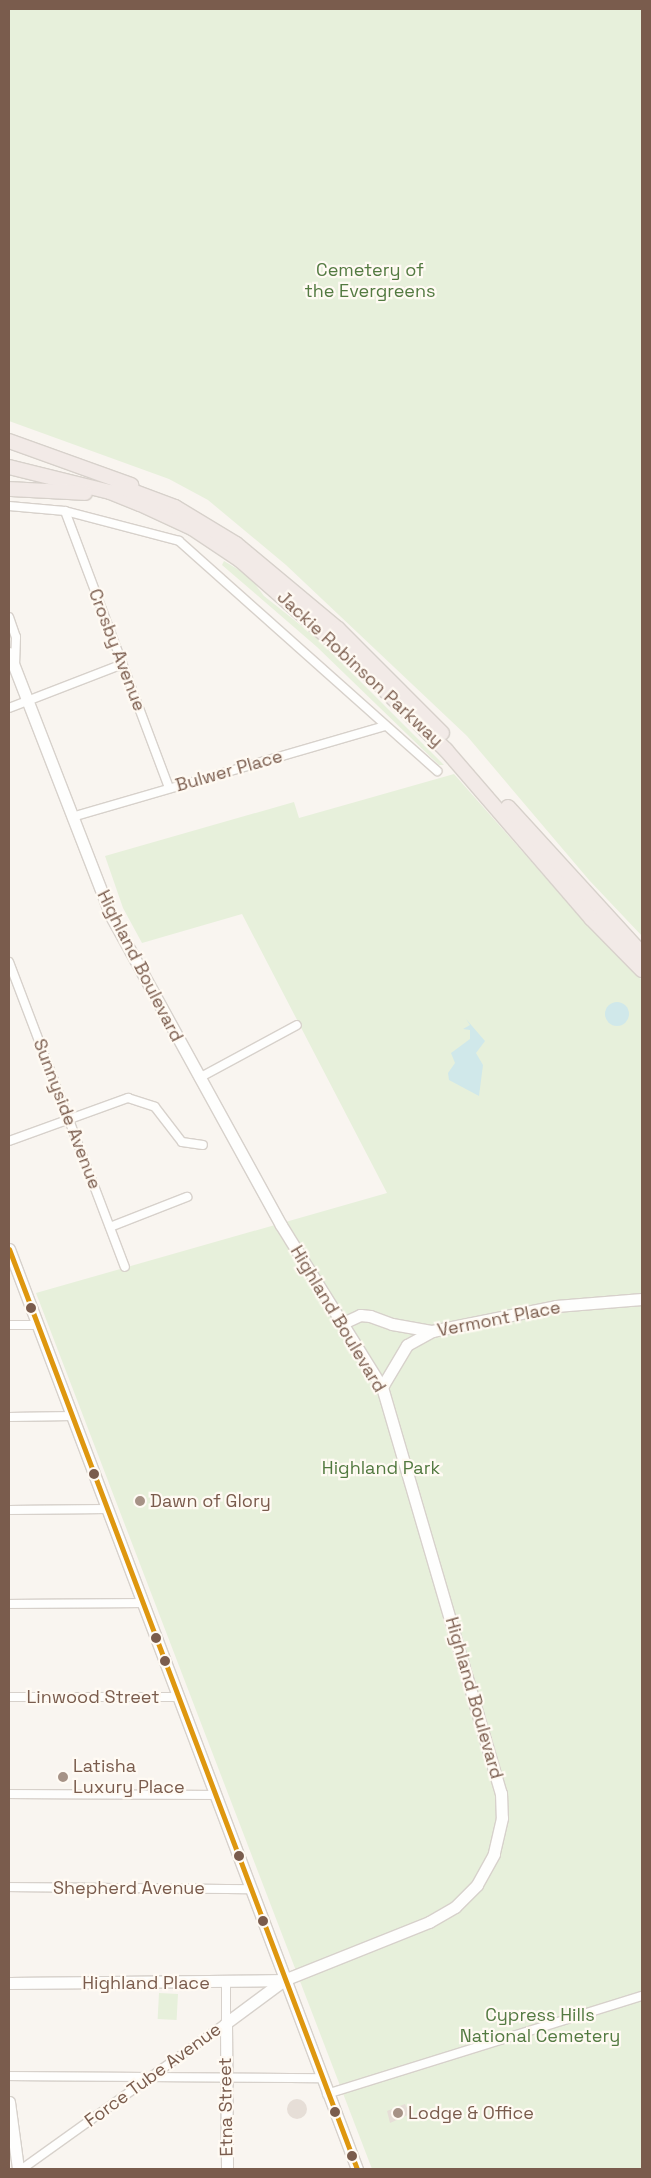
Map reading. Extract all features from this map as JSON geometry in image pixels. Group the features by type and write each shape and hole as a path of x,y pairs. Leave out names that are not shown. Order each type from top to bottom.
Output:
{"highway":[{"path":"9,441 123,481 144,500"},
{"name":"Jackie Robinson Parkway","path":"9,459 144,500 224,536 338,629 447,738 642,954"},
{"name":"Jackie Robinson Parkway","path":"9,467 144,500 228,550 355,661 446,750 591,918 642,970"},
{"path":"9,489 88,493 144,500"}],"main road":[{"name":"Highland Boulevard","path":"9,653 110,914 281,1225 382,1387 470,1680 501,1793 502,1818 494,1854 477,1885 455,1907 429,1922 284,1980"},
{"path":"9,1249 327,2094 357,2169"},
{"name":"Vermont Place","path":"382,1387 407,1345 432,1331 556,1306 642,1299"},
{"path":"343,1323 360,1316 370,1316 392,1324 432,1331"},
{"name":"Highland Place","path":"9,1983 226,1984 284,1980"},
{"name":"Force Tube Avenue","path":"226,2023 284,1980"},
{"name":"Etna Street","path":"226,2023 227,2169"},
{"path":"9,2102 18,2169"}],"street":[{"name":"Jackie Robinson Parkway","path":"9,506 65,511 179,541 437,771"},
{"name":"Crosby Avenue","path":"65,511 169,788"},
{"name":"Highland Boulevard","path":"9,617 16,637 15,668"},
{"path":"9,708 123,664"},
{"name":"Bulwer Place","path":"72,817 385,726"},
{"name":"Sunnyside Avenue","path":"9,962 125,1267"},
{"path":"199,1078 297,1025"},
{"path":"9,1141 114,1101 136,1099 155,1107 178,1139 203,1145"},
{"path":"110,1227 187,1197"},
{"path":"9,1325 38,1325"},
{"path":"9,1417 72,1416"},
{"path":"9,1510 107,1509"},
{"path":"9,1604 143,1603"},
{"name":"Linwood Street","path":"9,1697 178,1696"},
{"path":"9,1794 215,1795"},
{"name":"Shepherd Avenue","path":"9,1888 250,1889"},
{"name":"Etna Street","path":"226,1984 226,2023"},
{"path":"327,2094 642,1996"},
{"name":"Force Tube Avenue","path":"22,2169 226,2023"},
{"path":"9,2076 321,2078"}],"green space":[{"name":"Cemetery of the Evergreens","path":"9,9 642,9 642,936 589,880 467,736 286,565 208,500 169,479 9,421"},
{"path":"224,561 249,576 264,596 318,639 444,765 439,765 317,647 222,565"},
{"name":"Highland Park","path":"454,774 590,928 642,980 642,2169 372,2169 36,1293 387,1193 242,914 142,943 123,908 105,856 294,802 299,818"},
{"path":"159,1993 178,1994 177,2020 158,2019"}],"water":[{"path":"617,1002 625,1006 629,1014 625,1022 617,1026 609,1022 605,1014 609,1006"},
{"path":"466,1019 485,1041 476,1053 483,1065 479,1096 449,1080 448,1073 455,1063 451,1053 470,1039 470,1030 463,1029 470,1025"}],"building":[{"path":"297,2099 304,2102 307,2109 304,2116 297,2119 290,2116 287,2109 290,2102"},
{"name":"Lodge & Office","path":"405,2104 410,2114 390,2123 387,2111"}],"transit line":[{"path":"9,1249 357,2169"}],"place":[{"name":"Dawn of Glory","path":"140,1501"},
{"name":"Latisha Luxury Place","path":"63,1777"},
{"name":"Lodge & Office","path":"398,2113"}],"park label":[{"name":"Cypress Hills National Cemetery","path":"540,2026"}]}
